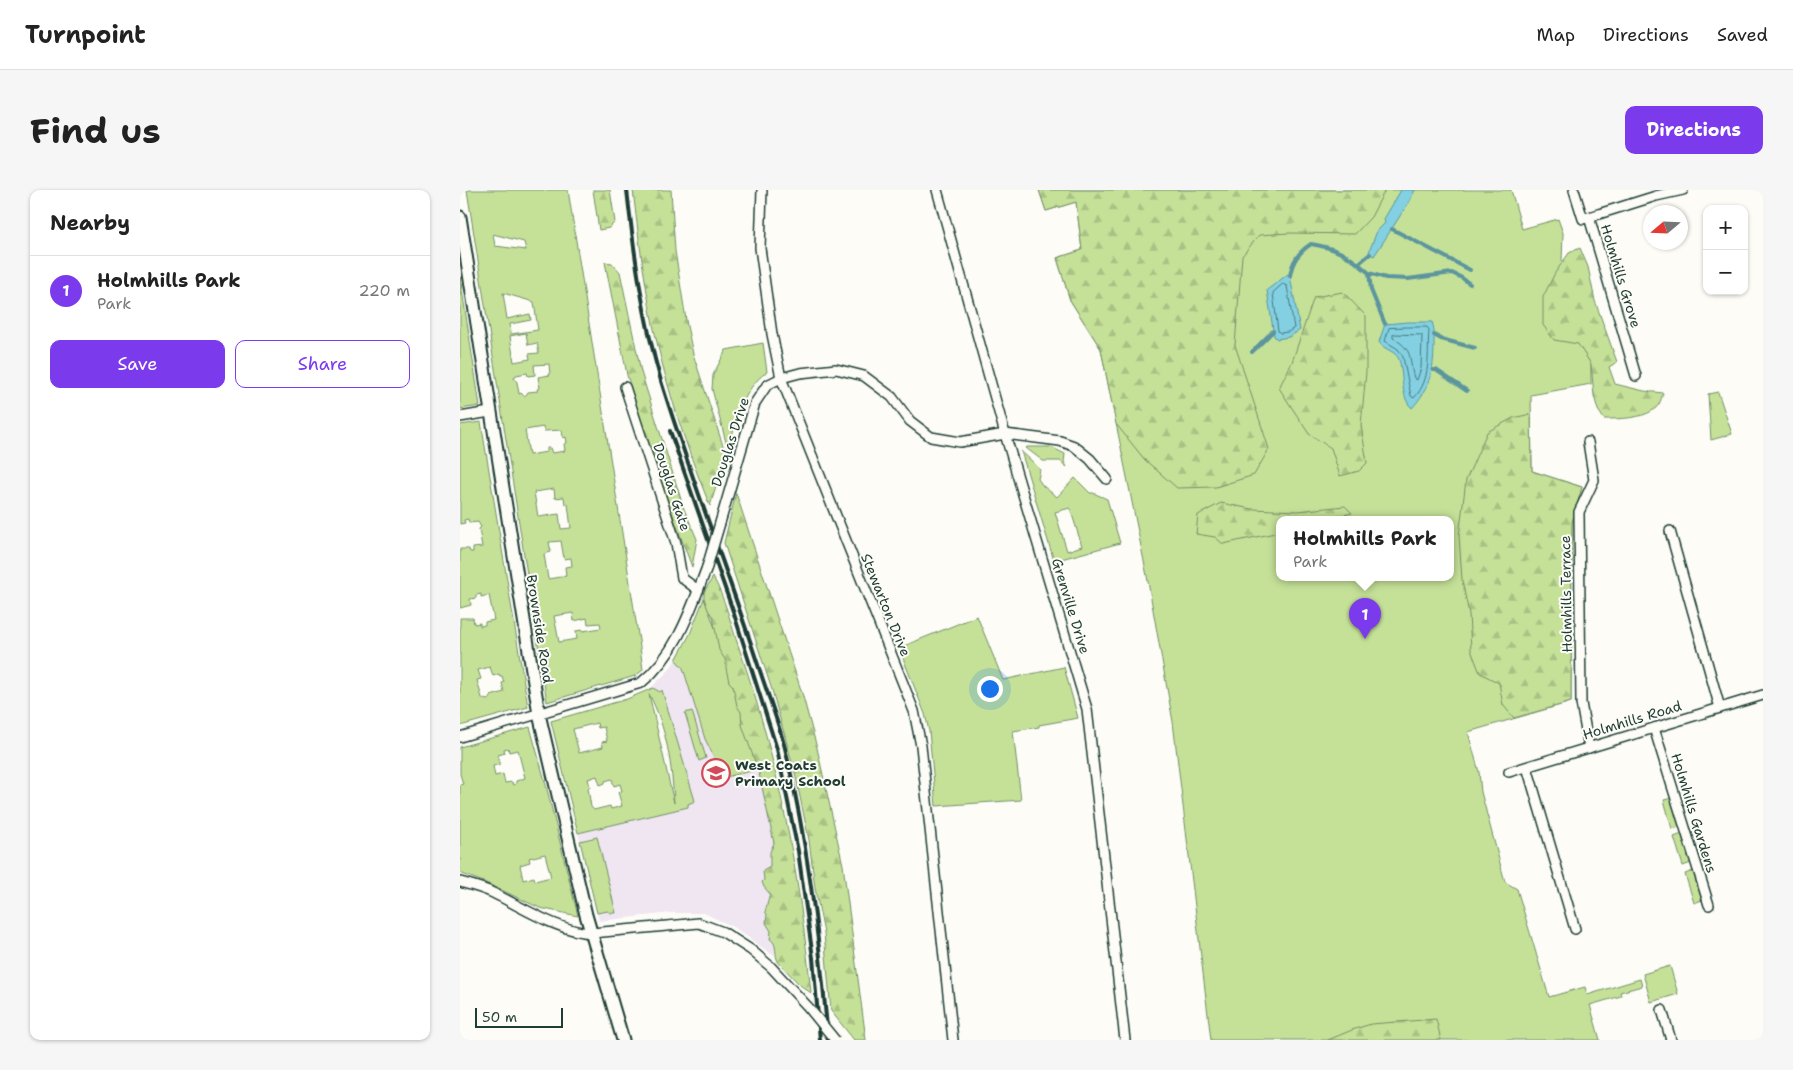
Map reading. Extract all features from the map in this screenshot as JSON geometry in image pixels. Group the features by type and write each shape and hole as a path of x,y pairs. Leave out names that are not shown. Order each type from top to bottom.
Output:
{"street":[{"name":"Stewarton Drive","path":"762,190 760,248 772,334 781,378 914,711 921,746 953,1040"},
{"name":"Grenville Drive","path":"937,190 1087,709 1125,1040"},
{"name":"Holmhills Grove","path":"1574,190 1583,219 1589,217 1636,376"},
{"path":"1589,217 1656,196 1683,190"},
{"name":"Brownside Road","path":"460,217 539,714 569,844 623,1040"},
{"name":"Douglas Drive","path":"460,737 641,683 655,672 681,634 707,567 755,403 767,385 781,378 800,373 836,370 864,376 892,397 910,420 931,437 960,442 1006,434 1060,441 1074,446 1090,459 1107,479"},
{"name":"Douglas Gate","path":"625,387 676,542 682,578 698,590"},
{"path":"460,417 490,412"},
{"name":"Holmhills Terrace","path":"1588,442 1594,480 1579,512 1581,703 1589,748"},
{"path":"1670,531 1720,708"},
{"name":"Holmhills Road","path":"1509,772 1763,695"},
{"name":"Holmhills Gardens","path":"1654,728 1708,905"},
{"path":"1527,767 1575,929"},
{"path":"460,882 490,892 559,925 582,933 699,923 723,932 751,950 771,967 809,1008 835,1040"},
{"path":"1662,1010 1672,1040"}],"shaded area":[{"name":"West Coats Primary School","path":"713,619 762,779 783,891 774,956 735,928 704,913 671,913 599,921 578,833 675,810 671,777 672,765 662,722 648,691 670,669 690,634"}],"green space":[{"path":"467,190 568,190 640,647 643,670 635,676 547,702","holes":["493,234 524,242 526,250 495,246","503,293 534,302 538,330 511,334 510,324 531,320 530,314 507,319","526,333 528,345 537,343 539,353 529,354 530,359 514,362 510,336","549,364 550,375 538,377 540,388 537,389 538,391 528,392 524,396 521,393 519,394 517,382 514,378 516,375 527,373 528,376 535,375 534,365","543,427 544,431 562,430 563,438 566,437 567,443 564,444 565,451 552,453 550,448 547,448 547,452 529,455 525,430","554,489 555,498 564,497 565,504 568,504 571,528 561,529 559,514 538,517 534,492","561,541 564,559 571,558 572,566 565,567 566,576 548,579 544,554 551,552 549,542","573,613 574,621 587,618 588,624 600,623 601,628 576,631 577,639 559,642 554,616"]},
{"path":"593,190 610,190 615,222 609,228 599,230"},
{"path":"633,190 671,190 675,251 687,326 693,354 726,455 710,506 672,400 658,347 645,279"},
{"path":"1039,190 1511,190 1522,229 1558,219 1563,233 1562,261 1584,353 1591,364 1591,384 1531,395 1532,471 1582,487 1572,522 1571,702 1468,732 1479,772 1481,792 1505,882 1517,889 1549,997 1585,987 1587,995 1640,979 1642,986 1620,992 1621,996 1590,1005 1600,1040 1211,1040 1173,722 1147,576 1101,349 1070,300 1057,258 1082,250 1076,202 1046,211"},
{"path":"1039,190 1385,190 1371,217 1355,234 1289,233 1259,235 1242,256 1235,345 1269,449 1254,475 1216,487 1177,488 1145,460 1116,424 1101,349 1070,300 1057,258 1082,250 1076,202 1046,211"},
{"path":"1580,248 1588,267 1595,301 1617,362 1609,367 1615,384 1644,391 1663,393 1659,404 1649,413 1634,417 1604,419 1598,410 1594,396 1591,364 1578,344 1554,340 1543,325 1543,297 1555,273 1569,253"},
{"path":"605,262 612,263 620,272 641,372 684,509 697,539 692,567 657,473 627,375"},
{"path":"460,277 480,406 460,409"},
{"path":"1343,292 1366,316 1366,372 1361,425 1367,463 1359,471 1340,476 1331,448 1309,434 1279,388 1292,362 1314,297"},
{"path":"763,343 767,372 751,387 741,407 728,450 712,389 713,375 726,350"},
{"path":"1718,392 1732,434 1711,440 1708,394"},
{"path":"1531,414 1532,471 1582,487 1572,522 1571,702 1514,718 1503,705 1499,683 1480,673 1471,650 1469,614 1462,580 1459,536 1466,480 1487,432 1513,418"},
{"path":"481,422 528,707 460,726 460,618 473,618 474,624 480,623 480,626 485,625 485,622 494,620 489,595 481,597 481,594 476,595 476,598 470,599 471,605 460,608 460,549 469,549 470,552 473,552 473,548 482,547 479,529 481,527 478,522 469,523 468,519 464,520 465,523 460,524 460,425","holes":["490,667 493,676 499,674 502,676 504,692 491,696 490,699 486,700 482,698 477,680 481,679 478,670"]},
{"path":"1027,447 1051,447 1065,454 1064,462 1067,467 1060,461 1043,461"},
{"path":"1021,451 1040,470 1038,479 1043,486 1057,497 1075,478 1090,493 1107,499 1120,543 1054,561","holes":["1070,508 1082,546 1067,551 1055,512"]},
{"path":"736,493 802,693 817,748 843,865 866,1040 854,1040 831,1011 824,933 815,888 809,840 795,773 772,690 724,543"},
{"path":"1221,503 1252,509 1297,511 1345,506 1352,513 1340,516 1276,516 1276,533 1223,544 1215,537 1196,534 1198,515"},
{"path":"713,577 724,603 753,690 776,775 794,862 811,993 800,985 777,960 773,941 770,939 771,931 766,923 767,914 765,912 770,894 762,882 764,880 763,871 770,867 770,852 774,843 759,773 742,725 741,712 737,706 733,686 729,682 726,661 719,650 713,617 708,610 704,598 704,592"},
{"path":"704,598 726,658 760,769 721,778 705,739 683,668 676,660 690,634"},
{"path":"977,616 1003,680 1064,667 1078,718 1013,731 1021,800 936,806 929,731 925,714 899,648"},
{"path":"653,688 660,692 662,690 695,801 688,804 688,807 578,833 551,721 627,699","holes":["649,694 660,720 668,747 674,803","597,723 598,728 604,727 607,741 602,742 603,747 579,753 573,729","597,776 600,785 612,779 614,786 620,784 622,791 618,792 622,806 611,809 610,806 594,810 591,807 588,779"]},
{"path":"692,711 706,758 699,761 685,713"},
{"path":"530,727 578,916 540,908 460,873 460,785 463,784 460,774 460,747","holes":["508,748 509,752 518,750 525,778 516,781 516,784 513,785 512,782 505,783 503,774 495,776 493,766 500,764 498,755 505,753 504,749","545,854 551,877 535,881 534,877 523,880 520,865 530,862 529,858"]},
{"path":"1672,798 1680,827 1672,829 1664,800"},
{"path":"1682,834 1691,863 1683,866 1674,837"},
{"path":"597,837 616,913 608,911 597,913 580,841"},
{"path":"1693,871 1702,900 1694,903 1685,874"},
{"path":"1670,966 1678,994 1651,1002 1643,974"},
{"path":"1436,1019 1441,1040 1328,1040 1371,1024"}],"water":[{"path":"1401,190 1415,190 1374,256 1369,252 1377,231 1385,223 1384,219"},
{"path":"1288,274 1290,276 1300,330 1289,337 1277,339 1274,336 1267,290"},
{"path":"1432,322 1434,328 1432,371 1423,394 1412,408 1408,404 1404,393 1399,359 1379,342 1385,324"}],"waterway":[{"path":"1392,229 1470,270"},
{"path":"1290,276 1292,266 1297,257 1311,244 1343,254 1369,273 1371,290 1385,324"},
{"path":"1358,264 1370,254"},
{"path":"1369,273 1386,278 1408,279 1452,273 1470,284"},
{"path":"1252,352 1273,331"},
{"path":"1434,335 1441,339 1475,348"},
{"path":"1433,370 1436,370 1467,391"}],"railway":[{"path":"627,190 640,286 649,334 661,381 785,748 807,857 828,1040"},
{"path":"670,431 734,614 777,749 798,851 813,958 820,1040"}],"place":[{"name":"Holmhills Park","path":"1365,639"},
{"name":"West Coats Primary School","path":"716,773"}]}
